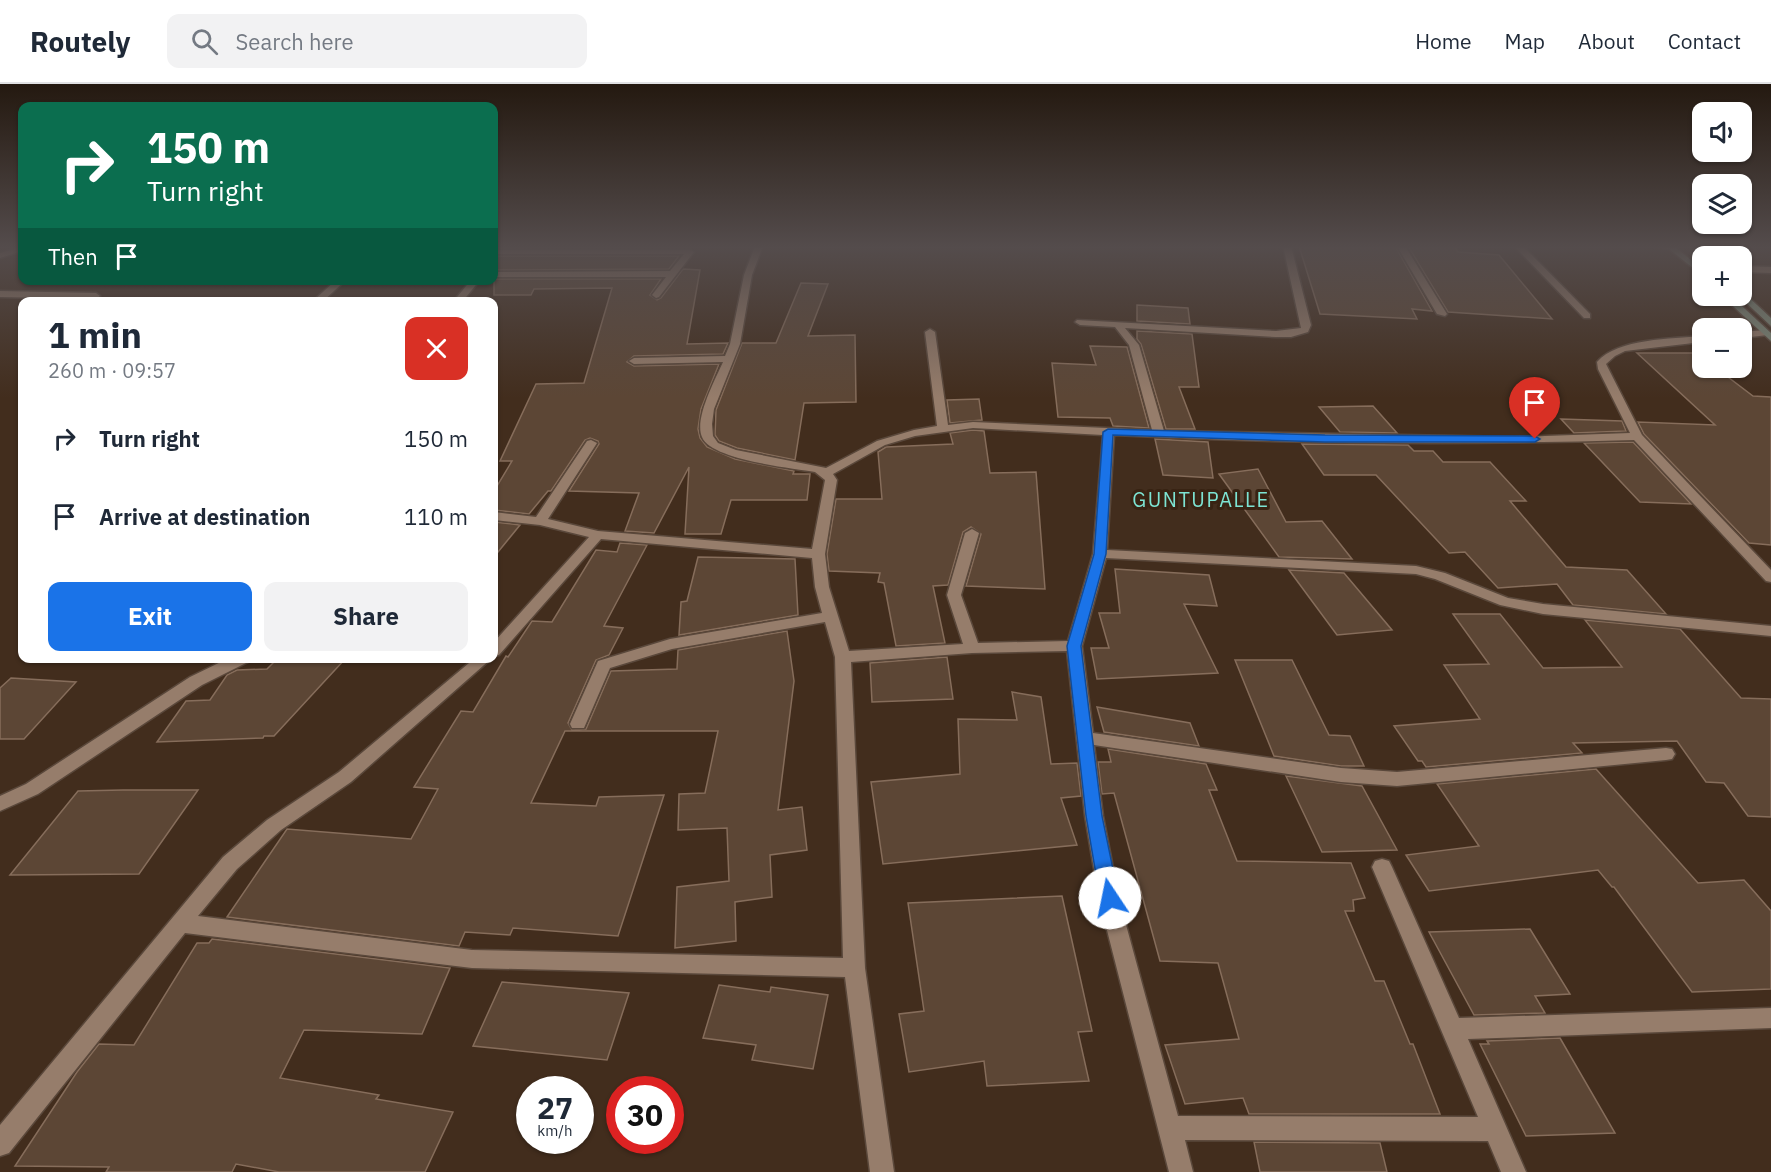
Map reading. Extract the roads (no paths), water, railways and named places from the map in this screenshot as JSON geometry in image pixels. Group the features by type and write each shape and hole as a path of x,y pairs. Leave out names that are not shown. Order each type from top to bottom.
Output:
{"main road":[{"path":"1752,304 1771,323"},
{"path":"1736,306 1768,336"}],"street":[{"path":"745,297 729,359 709,409 706,424 707,437 714,445 732,453 806,466 826,473 831,480 818,554 822,587 843,657 854,968 882,1172"},
{"path":"1080,322 1276,334 1300,332 1305,330 1306,325 1299,297"},
{"path":"1432,297 1442,314"},
{"path":"1568,297 1587,316"},
{"path":"1118,325 1134,345 1159,434"},
{"path":"930,332 943,428"},
{"path":"1752,335 1768,336"},
{"path":"1692,340 1624,348 1612,352 1601,364 1637,436 1771,578"},
{"path":"634,361 729,359"},
{"path":"826,473 880,443 943,428 1006,425 1159,434 1491,440 1637,436"},
{"path":"1108,432 1100,554 1074,646 1094,816 1110,898 1181,1172"},
{"path":"540,521 591,444"},
{"path":"498,516 540,521 598,535 818,554"},
{"path":"972,533 954,595 972,648"},
{"path":"498,647 598,535"},
{"path":"1100,554 1416,570 1440,576 1505,602 1544,609 1771,631"},
{"path":"578,724 604,665 670,644 832,616"},
{"path":"843,657 972,648 1074,646"},
{"path":"0,804 32,789 196,681 233,663"},
{"path":"0,1144 230,863 249,844 345,777 479,663"},
{"path":"1086,738 1341,775 1397,779 1666,754"},
{"path":"1382,867 1514,1172"},
{"path":"179,923 472,959 854,968"},
{"path":"1454,1029 1771,1018"},
{"path":"1169,1128 1496,1129"}],"district":[{"name":"GUNTUPALLE","path":"1201,500"}]}
